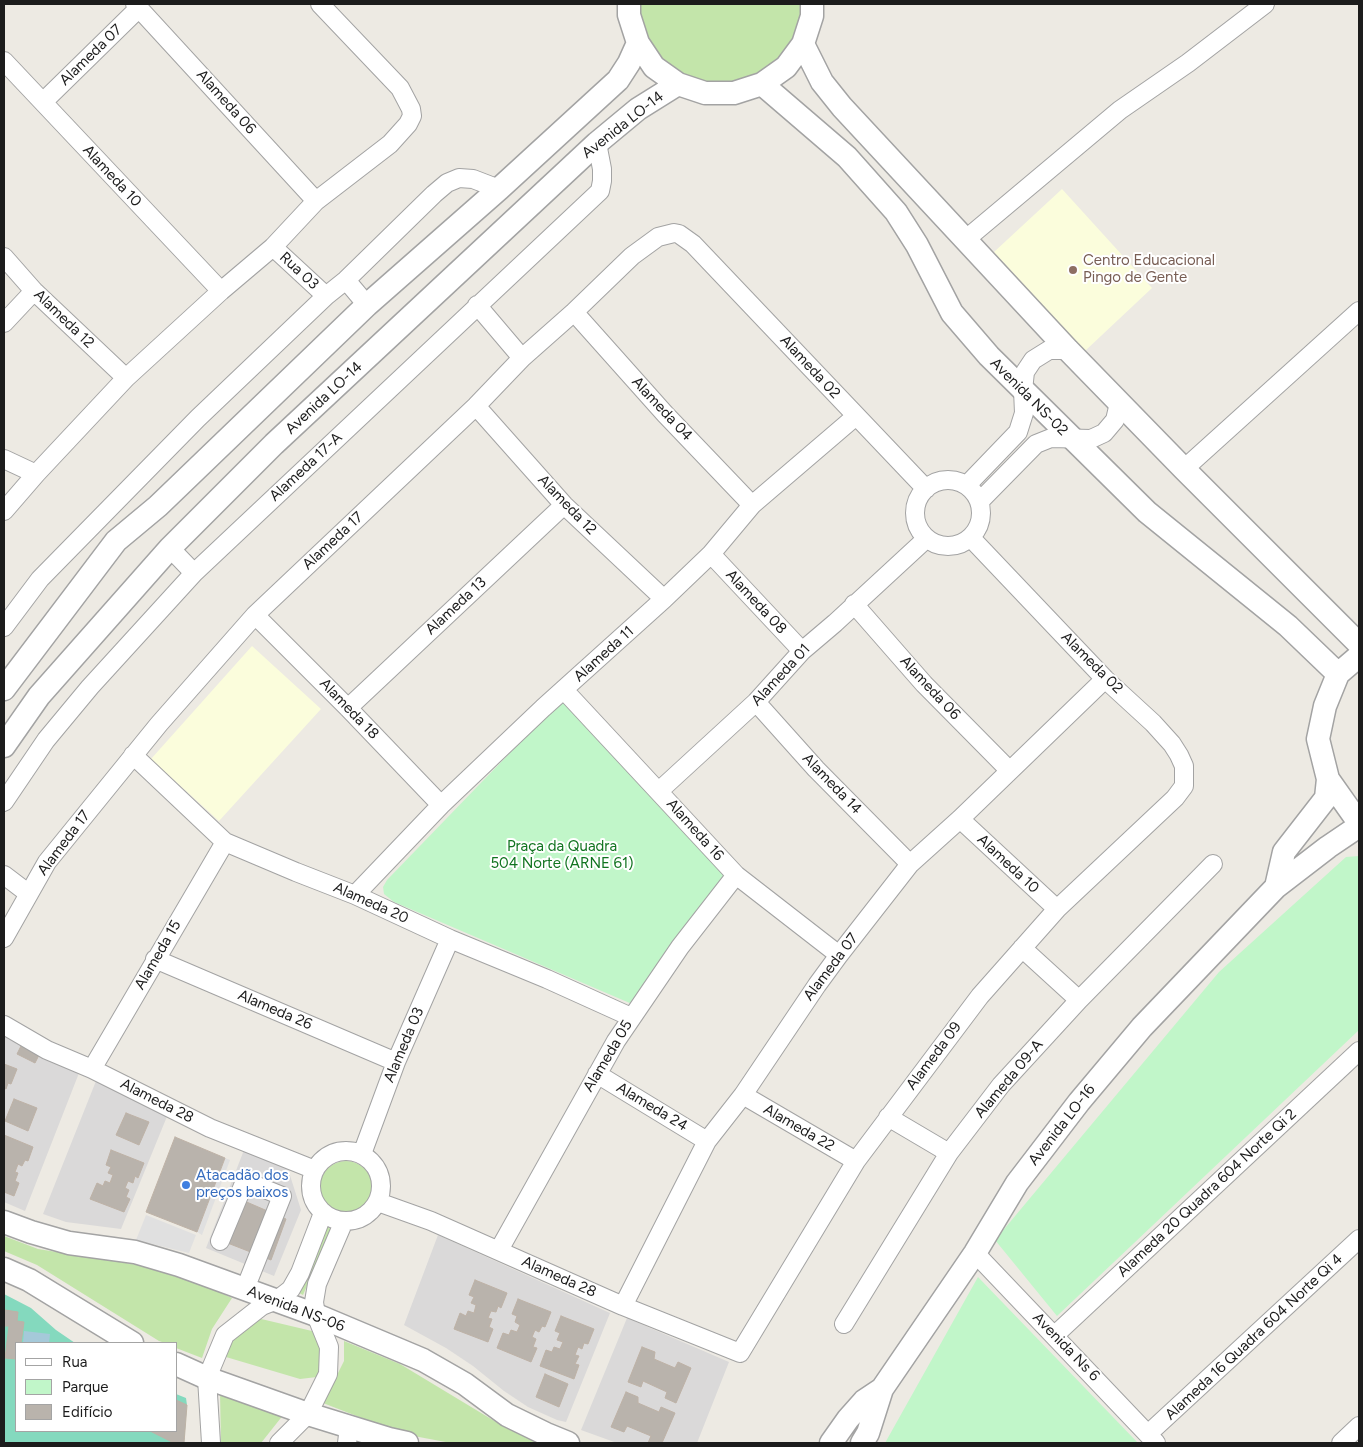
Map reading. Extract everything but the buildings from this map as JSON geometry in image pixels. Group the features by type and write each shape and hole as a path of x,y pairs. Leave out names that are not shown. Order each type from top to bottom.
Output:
{"street":[{"path":"4,511 126,378 221,291 273,247 316,201 390,144 408,124 412,116 411,109 403,94 385,72 320,4"},
{"path":"629,4 629,15 638,43 654,66 678,84 705,93 734,93 762,84 786,67 803,44 812,16 812,4"},
{"path":"965,240 1120,110 1188,63 1265,4"},
{"name":"Alameda 07","path":"42,102 137,6"},
{"name":"Alameda 06","path":"137,6 316,201"},
{"path":"4,689 116,541 158,506 367,305 499,189 618,80 629,63 638,43"},
{"path":"803,44 822,82 842,107 965,240 1068,350 1184,469 1359,644"},
{"name":"Alameda 10","path":"4,61 221,291"},
{"name":"Avenida LO-14","path":"4,746 39,696 170,548 274,444 597,143 638,109 678,84"},
{"name":"Avenida NS-02","path":"762,84 847,157 896,212 917,245 952,313 989,356 1146,512 1288,626 1338,674"},
{"name":"Alameda 17-A","path":"4,802 46,740 83,694 194,573 600,191 602,186 602,169 597,143"},
{"path":"4,627 40,579 198,418 447,183 459,178 473,179 499,189"},
{"name":"Alameda 17","path":"4,938 48,862 133,755 255,615 476,406 522,358 574,312 632,256 658,237 667,234 679,234 693,244 716,267"},
{"name":"Rua 03","path":"273,247 326,296"},
{"name":"Alameda 12","path":"4,257 34,290 126,378"},
{"name":"Alameda 02","path":"716,267 926,489"},
{"path":"346,280 367,305"},
{"path":"4,323 34,290"},
{"path":"477,305 522,358"},
{"path":"1184,469 1359,311"},
{"name":"Alameda 04","path":"574,312 665,414 752,505"},
{"path":"967,485 1018,432 1024,413 1023,390 1025,372 1033,360 1049,350 1068,350"},
{"path":"980,501 1036,444 1051,438 1091,439 1104,433 1115,420 1120,403"},
{"name":"Alameda 12","path":"476,406 564,504 664,599"},
{"name":"Alameda 11","path":"354,894 441,805 543,708 711,554 752,505 856,416"},
{"path":"4,459 36,474"},
{"path":"957,481 967,485 975,492 980,501 982,511 981,521 971,538 958,545 944,547 926,539 919,530 915,514 919,498 935,482 957,481"},
{"name":"Alameda 13","path":"348,708 564,504"},
{"name":"Alameda 02","path":"971,538 1105,679 1153,724 1179,754 1185,773 1184,786 1175,798"},
{"name":"Alameda 01","path":"659,791 756,702 802,651 836,623 854,604 926,539"},
{"path":"170,548 194,573"},
{"name":"Alameda 08","path":"711,554 802,651"},
{"name":"Alameda 06","path":"854,604 924,684 1009,770"},
{"name":"Alameda 18","path":"255,615 441,805"},
{"path":"1359,656 1338,674 1325,706 1318,739 1328,779 1359,825"},
{"name":"Alameda 07","path":"623,1306 708,1141 743,1095 839,955 910,864 960,819 1105,679"},
{"name":"Alameda 16","path":"564,690 736,875 839,955"},
{"name":"Alameda 14","path":"756,702 816,769 910,864"},
{"name":"Alameda 20","path":"133,755 226,842 354,894 450,939 547,979 631,1017"},
{"path":"1276,887 1284,852 1326,798 1328,779"},
{"name":"Alameda 09","path":"740,1353 856,1161 980,996 1057,909 1175,798"},
{"name":"Alameda 10","path":"960,819 1057,909"},
{"name":"Avenida LO-16","path":"862,1443 868,1433 882,1389 975,1253 1017,1182 1078,1102 1142,1027 1276,887 1359,825"},
{"name":"Alameda 15","path":"92,1068 226,842"},
{"name":"Alameda 09-A","path":"844,1324 949,1153 1001,1085 1079,1000 1213,864"},
{"name":"Alameda 05","path":"499,1250 596,1074 631,1017 680,948 736,875"},
{"path":"4,876 29,894"},
{"name":"Alameda 03","path":"362,1154 396,1062 450,939"},
{"path":"1022,948 1079,1000"},
{"name":"Alameda 26","path":"155,959 396,1062"},
{"name":"Alameda 28","path":"4,1025 47,1050 92,1068 210,1128 315,1170"},
{"name":"Alameda 20 Quadra 604 Norte Qi 2","path":"1055,1335 1359,1052"},
{"name":"Alameda 24","path":"596,1074 708,1141"},
{"name":"Alameda 22","path":"743,1095 856,1161"},
{"path":"888,1117 949,1153"},
{"path":"352,1150 362,1154 374,1165 381,1180 378,1202 364,1217 354,1221 333,1219 323,1213 312,1196 311,1186 315,1170 323,1159 332,1153 352,1150"},
{"path":"220,1241 246,1181 282,1196 245,1289"},
{"name":"Alameda 28","path":"378,1202 432,1221 623,1306 740,1353"},
{"path":"212,1443 207,1378 225,1335 262,1306 277,1300 291,1289 300,1273 323,1213"},
{"path":"279,1443 308,1414 328,1374 329,1347 316,1315 314,1302 317,1284 344,1221"},
{"name":"Avenida NS-06","path":"4,1222 68,1243 135,1252 179,1265 316,1315 423,1360 465,1384 507,1415 568,1443"},
{"name":"Alameda 16 Quadra 604 Norte Qi 4","path":"1152,1439 1359,1239"},
{"name":"Avenida Ns 6","path":"975,1253 1152,1439"},
{"path":"4,1269 29,1280 130,1342"},
{"path":"178,1365 207,1378 308,1414 348,1435 403,1443"},
{"name":"Avenida LO-16","path":"831,1443 864,1401 882,1389"},
{"path":"1341,1443 1359,1426"}],"shaded area":[{"name":"Centro Educacional Pingo de Gente","path":"1062,189 1152,288 1085,351 994,252"},
{"path":"252,646 321,709 219,821 151,759"},
{"path":"4,1036 79,1073 25,1211 4,1202"},
{"path":"96,1081 168,1114 121,1229 66,1222 43,1214"},
{"path":"244,1150 288,1169 301,1210 274,1276 206,1248"},
{"path":"225,1158 230,1160 202,1235 197,1232"},
{"path":"146,1215 196,1235 189,1253 136,1240"},
{"path":"438,1235 610,1313 566,1422 528,1407 446,1348 404,1325"},
{"path":"627,1318 729,1362 697,1443 617,1443 581,1430"}],"green space":[{"path":"636,4 805,4 798,36 778,63 750,81 717,86 685,79 658,59 640,31"},
{"name":"Praça da Quadra 504 Norte (ARNE 61)","path":"563,698 728,873 632,1004 394,902 384,894 383,887 387,880"},
{"path":"1359,856 1359,1030 1057,1316 995,1240 1219,972 1346,857"},
{"path":"346,1161 356,1163 364,1169 370,1177 372,1187 370,1197 364,1205 356,1211 346,1213 336,1211 328,1205 322,1197 320,1187 322,1177 328,1169 336,1163"},
{"path":"325,1221 334,1224 303,1295 297,1292"},
{"path":"4,1236 38,1249 138,1265 206,1286 232,1298 212,1329 202,1358 178,1349 178,1342 159,1341 37,1265 4,1251"},
{"path":"978,1277 1138,1443 885,1443"},
{"path":"4,1294 31,1308 56,1330 74,1342 15,1342 15,1432 178,1432 178,1395 186,1398 184,1443 4,1443"},
{"path":"257,1318 312,1331 324,1354 317,1377 300,1379 226,1357 234,1337"},
{"path":"344,1341 400,1364 506,1428 539,1443 451,1443 403,1434 323,1403 344,1361"},
{"path":"220,1392 284,1414 261,1443 221,1443"}],"water":[{"path":"24,1331 50,1334 49,1342 23,1342"}],"place":[{"name":"Centro Educacional Pingo de Gente","path":"1073,270"},
{"name":"Atacadão dos preços baixos","path":"186,1185"}]}
